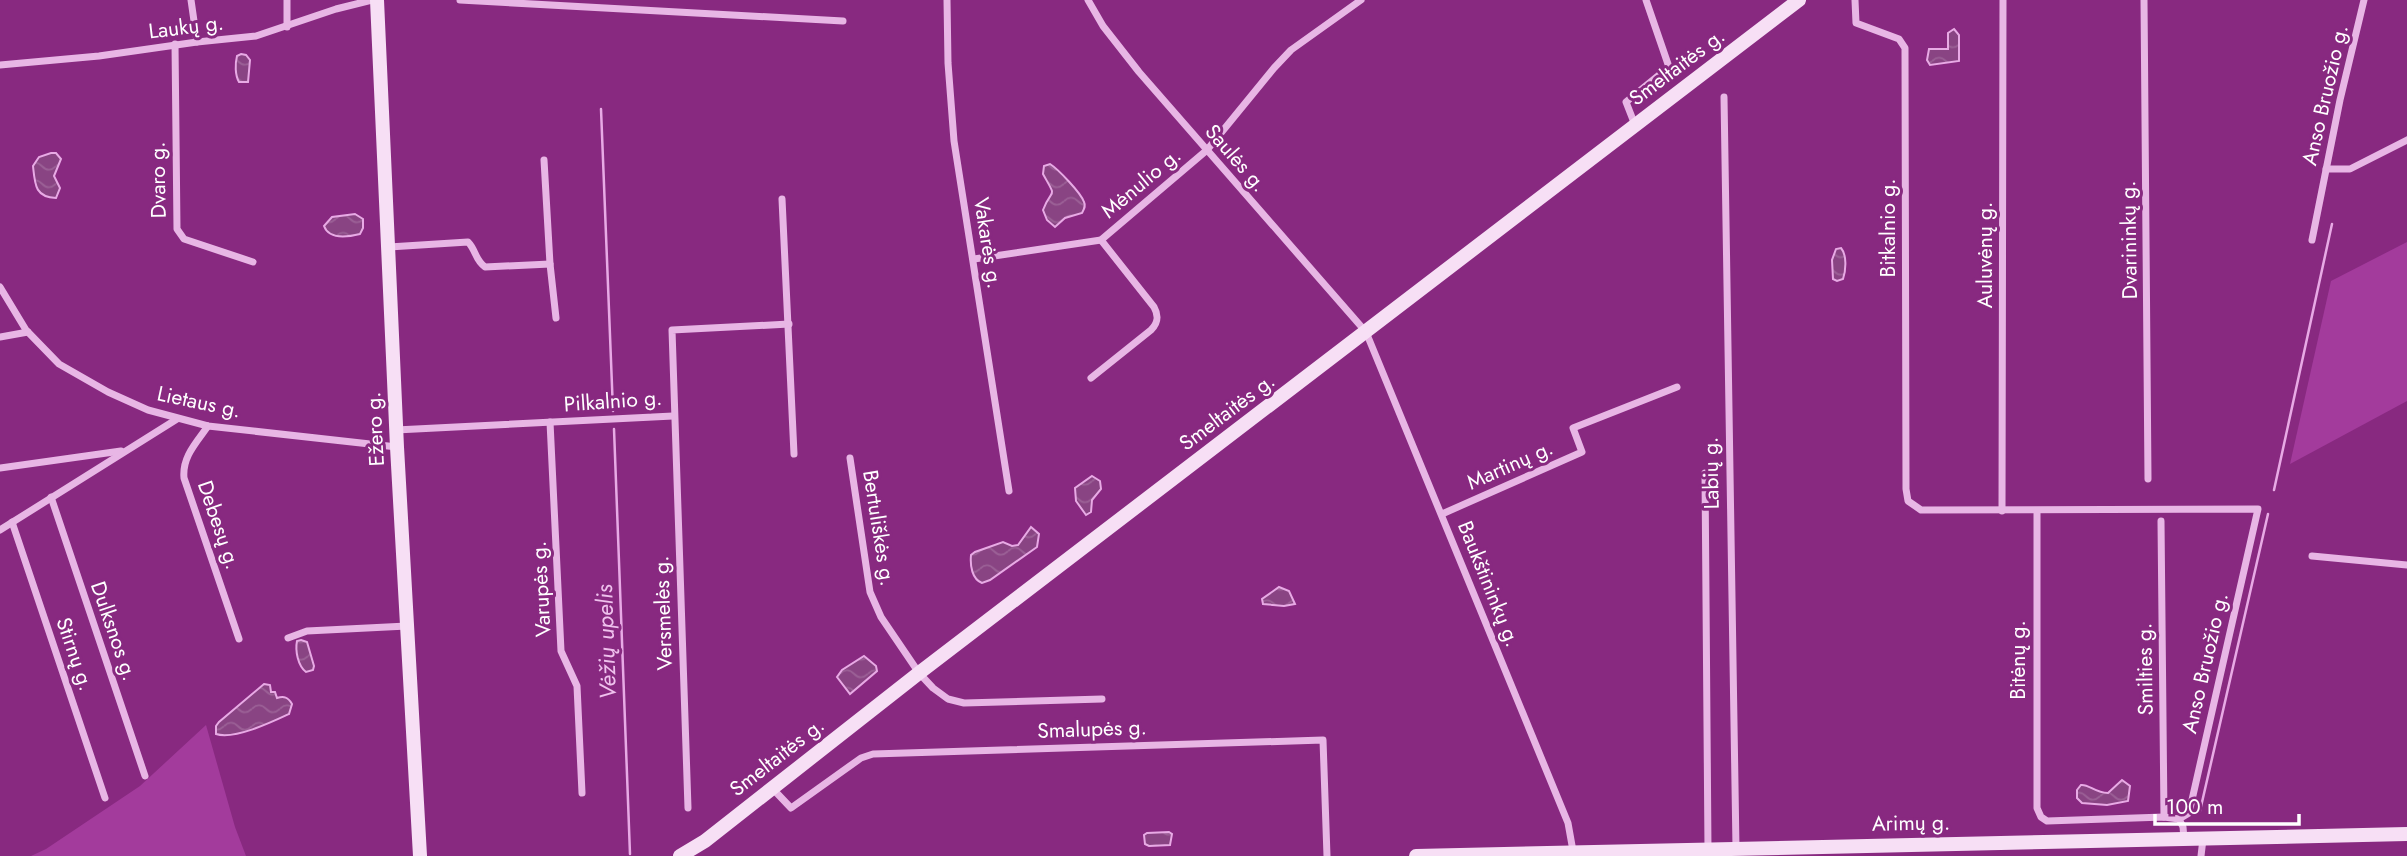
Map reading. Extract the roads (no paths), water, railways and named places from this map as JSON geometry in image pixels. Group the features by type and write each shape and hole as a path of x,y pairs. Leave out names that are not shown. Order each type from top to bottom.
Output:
{"main road":[{"name":"Ežero g.","path":"374,0 390,247 396,430 420,856"},
{"name":"Smeltaitės g.","path":"687,854 919,673 1799,0"},
{"name":"Arimų g.","path":"1416,856 2407,834"}],"street":[{"path":"191,0 197,42"},
{"path":"287,0 287,27"},
{"name":"Laukų g.","path":"0,65 99,56 175,44 256,36 336,9 374,0"},
{"path":"460,0 843,21"},
{"name":"Vakarės g.","path":"947,0 948,63 954,141 1009,491"},
{"name":"Saulės g.","path":"1088,0 1098,19 1124,54 1366,332"},
{"name":"Mėnulio g.","path":"974,259 1101,240 1207,150 1291,50 1361,0"},
{"path":"1635,125 1626,102 1669,67 1647,0"},
{"name":"Bitkalnio g.","path":"1855,0 1856,23 1899,39 1905,48 1908,501 1921,510 2002,511"},
{"name":"Auluvėnų g.","path":"2002,511 2003,0"},
{"name":"Dvarininkų g.","path":"2144,0 2148,479"},
{"name":"Anso Bruožio g.","path":"2312,240 2364,0"},
{"name":"Dvaro g.","path":"175,44 177,229 184,239 253,262"},
{"name":"Labių g.","path":"1724,97 1729,542 1736,848"},
{"path":"2326,169 2350,169 2407,140"},
{"path":"544,160 556,318"},
{"path":"782,199 794,454"},
{"path":"1091,378 1157,324 1154,307 1101,240"},
{"path":"390,247 468,242 477,261 485,267 550,264"},
{"name":"Lietaus g.","path":"0,287 28,332 59,364 108,392 148,410 208,426 397,447"},
{"name":"Pilkalnio g.","path":"396,430 673,416 672,330 789,324"},
{"path":"0,337 28,332"},
{"name":"Baukštininkų g.","path":"1366,332 1568,823 1573,851"},
{"name":"Martinų g.","path":"1442,514 1582,452 1573,428 1677,387"},
{"name":"Versmelės g.","path":"673,416 688,808"},
{"path":"0,530 177,419"},
{"name":"Varupės g.","path":"550,422 561,651 577,685 582,793"},
{"name":"Debesų g.","path":"208,426 184,462 184,478 239,639"},
{"path":"0,468 124,450"},
{"name":"Bertuliškės g.","path":"850,458 870,593 881,617 919,673"},
{"path":"1705,473 1708,849"},
{"name":"Dulksnos g.","path":"51,497 145,776"},
{"name":"Anso Bruožio g.","path":"2037,511 2258,509 2189,813 2179,819"},
{"path":"2002,511 2037,511"},
{"name":"Bitėnų g.","path":"2037,511 2037,808 2041,817 2047,821 2164,817"},
{"name":"Smilties g.","path":"2161,521 2164,817"},
{"name":"Stirnų g.","path":"12,522 105,798"},
{"path":"2312,556 2407,565"},
{"path":"288,638 307,631 407,626"},
{"name":"Smalupės g.","path":"919,673 941,695 960,702 1102,699"},
{"name":"Smalupės g.","path":"772,787 790,808 861,758 873,754 1323,740 1327,856"},
{"path":"2164,817 2179,819 2184,839"},
{"path":"2201,856 2203,839"}],"water":[{"path":"1954,29 1959,35 1959,61 1930,65 1927,60 1929,49 1948,49 1948,33"},
{"path":"241,54 250,60 248,82 239,82 237,76 236,59"},
{"path":"56,153 61,159 54,176 60,188 56,198 44,195 37,189 33,166 39,157"},
{"path":"1050,164 1074,187 1085,205 1082,213 1065,218 1055,227 1047,220 1043,210 1052,193 1043,174 1044,166"},
{"path":"355,214 363,219 360,234 334,235 324,226 332,217"},
{"path":"1841,248 1845,271 1843,279 1837,281 1833,279 1832,260 1836,249"},
{"path":"1092,476 1100,481 1101,489 1092,500 1091,512 1086,515 1076,501 1075,488"},
{"path":"1031,527 1039,534 1037,547 990,580 982,583 976,578 971,568 971,555 1003,542 1012,546 1018,545"},
{"path":"1279,587 1289,591 1295,604 1263,604 1262,599"},
{"path":"297,641 307,642 314,666 313,670 306,672 297,654"},
{"path":"864,656 876,666 877,671 850,694 837,677 842,670"},
{"path":"264,684 270,685 271,692 275,692 277,698 286,698 292,704 289,714 233,735 216,734 219,722"},
{"path":"2122,780 2130,786 2128,801 2107,805 2082,803 2077,798 2077,790 2081,785 2108,793"},
{"path":"1147,833 1172,834 1170,845 1145,844 1144,835"}],"waterway":[{"name":"Vėžių upelis","path":"601,109 613,411"},
{"path":"2274,490 2332,224"},
{"name":"Vėžių upelis","path":"614,429 630,854"},
{"path":"2200,811 2268,514"}]}
